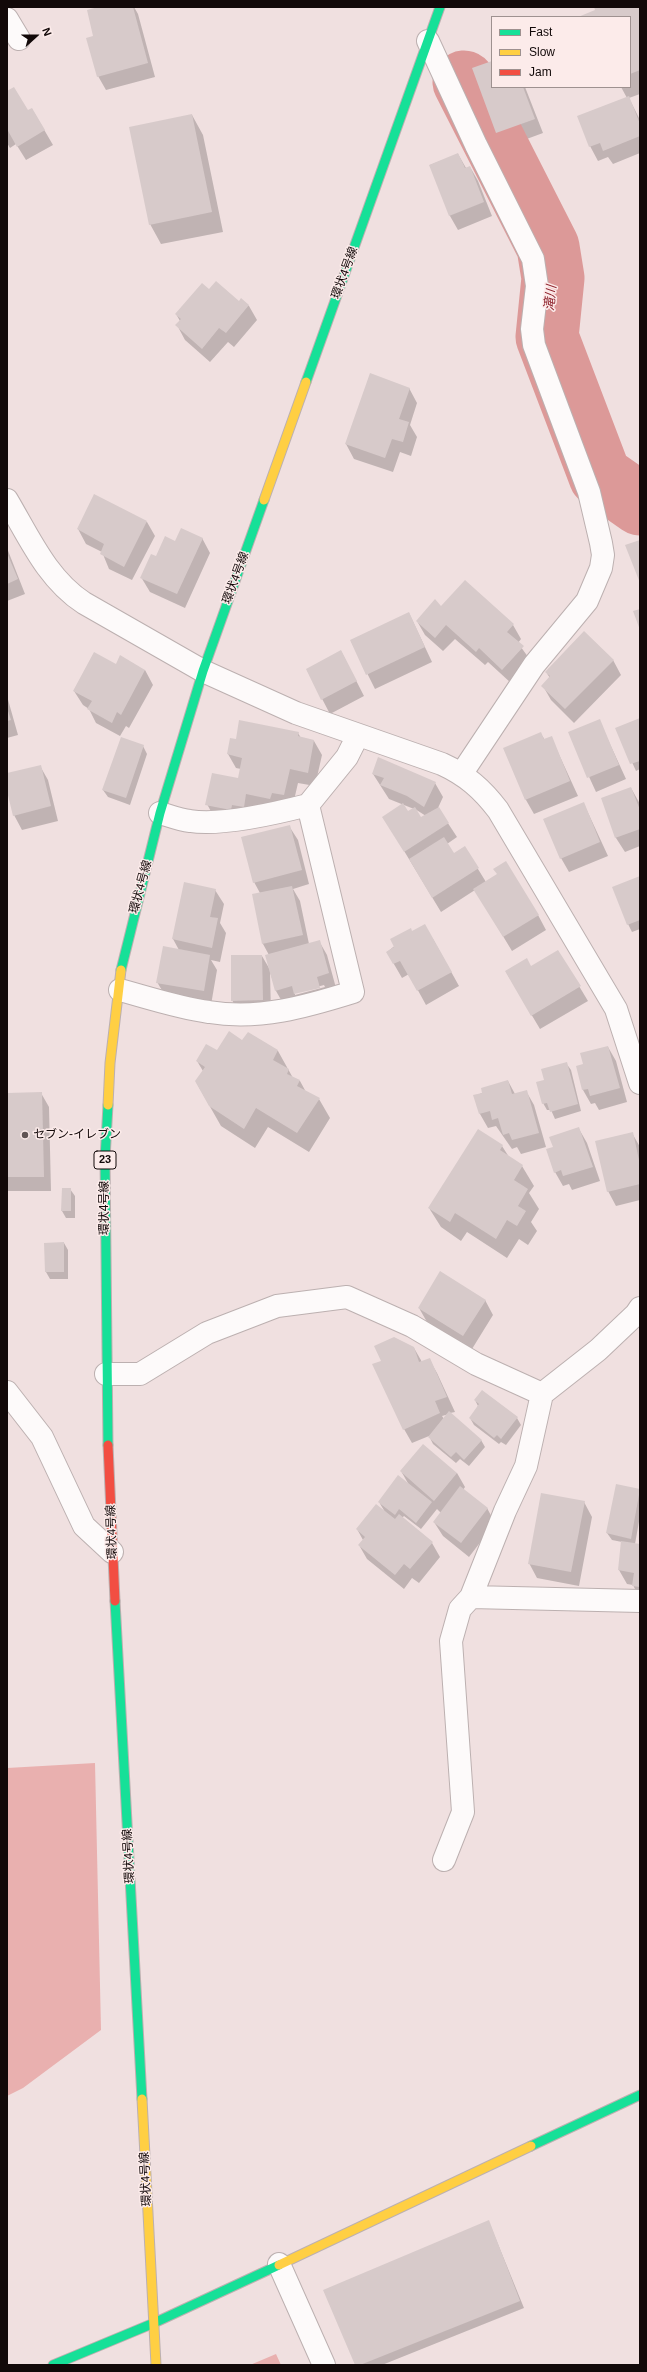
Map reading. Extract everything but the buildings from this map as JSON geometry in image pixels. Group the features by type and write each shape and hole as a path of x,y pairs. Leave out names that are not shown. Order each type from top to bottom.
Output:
{"main road":[{"name":"環状4号線","path":"156,2365 112,1552 106,1374 105,1159 110,1063 120,990 122,960 160,813 203,671 432,20"},
{"path":"53,2365 154,2323 640,2095"}],"street":[{"path":"7,19 19,39"},
{"path":"432,20 476,145 533,259 537,286 532,329 534,345 589,492 596,517 603,555 601,568 587,601 534,665 462,773"},
{"path":"7,500 42,559 57,581 69,594 203,671 296,713 386,744 462,773 483,790 498,810 616,1009 640,1083"},
{"path":"160,813 190,821 215,820 275,813 308,805 347,757 358,735"},
{"path":"120,990 209,1012 253,1015 302,1008 353,992 308,805"},
{"path":"106,1374 140,1374 207,1333 277,1306 347,1297 412,1326 476,1364 542,1394"},
{"path":"444,1860 463,1812 451,1641 460,1609 471,1597 505,1511 526,1466 542,1394 598,1350 636,1314 640,1308"},
{"path":"7,1392 42,1437 84,1526 112,1552"},
{"path":"471,1597 640,1601"},
{"path":"279,2264 324,2365"}],"shaded area":[{"path":"95,1763 101,2030 23,2088 7,2096 7,1768"},
{"path":"276,2354 281,2365 250,2365"}],"waterway":[{"name":"滝川","path":"464,82 548,247 553,278 547,337 600,476 640,504"}],"traffic: fast":[{"path":"306,382 440,7"},
{"path":"121,970 160,813 203,671 264,500"},
{"path":"108,1105 105,1159 108,1445"},
{"path":"115,1601 142,2099"},
{"path":"531,2146 640,2095"},
{"path":"53,2365 154,2323 279,2265"}],"traffic: slow":[{"path":"264,500 306,382"},
{"path":"108,1105 110,1063 121,970"},
{"path":"142,2099 156,2365"},
{"path":"279,2265 531,2146"}],"traffic: jam":[{"path":"108,1445 115,1601"}],"place":[{"name":"セブン-イレブン","path":"25,1135"}]}
